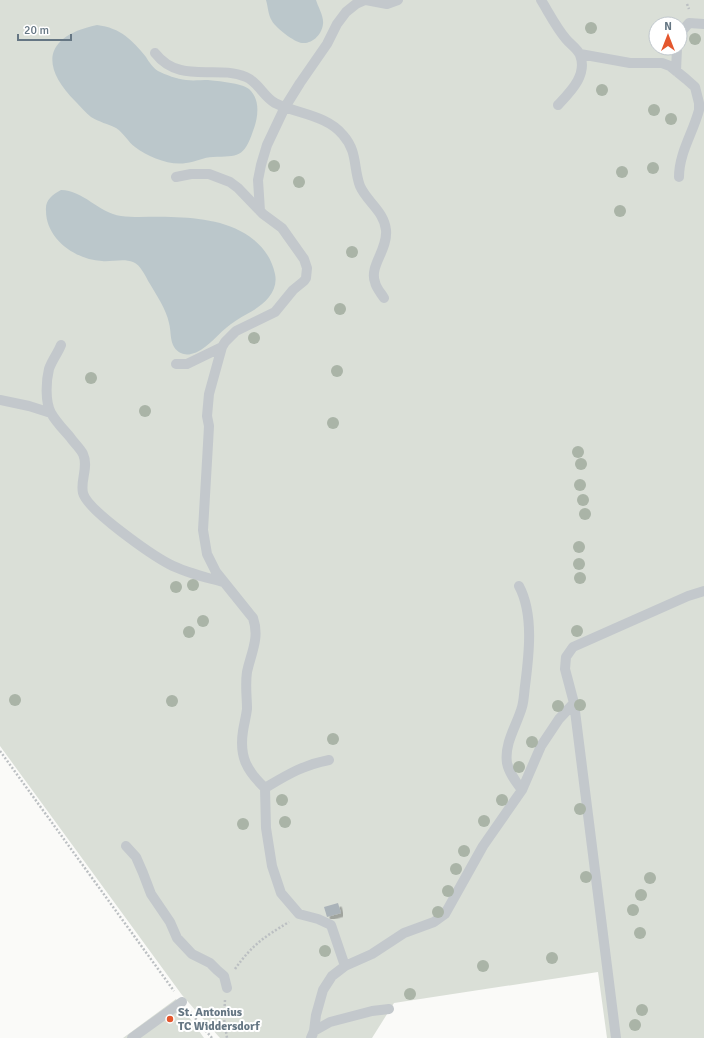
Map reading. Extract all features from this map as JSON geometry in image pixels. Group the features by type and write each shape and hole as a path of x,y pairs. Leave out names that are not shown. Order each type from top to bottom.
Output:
{"lane":[{"path":"260,211 258,180 267,145 285,107 328,44 337,24 346,12 356,4 366,0 387,4 398,0"},
{"path":"541,0 566,39 580,54 582,68 581,74 568,94 558,105"},
{"path":"688,24 704,24"},
{"path":"155,53 161,60 180,69 194,72 234,74 247,77 274,102 330,124 342,134 350,145 354,156 360,186 376,207 383,219 386,230 386,243 374,273 375,282 384,298"},
{"path":"580,54 630,63 662,63 670,66 694,87 699,103 697,119 680,162 679,177"},
{"path":"676,71 677,56"},
{"path":"176,177 191,174 209,174 230,182 238,188 260,211 282,228 304,259 307,268 306,278 304,281 293,290 275,312 236,331 222,347 209,394 207,416 208,444 203,530 207,554 216,572 253,618 255,625 256,642 247,673 247,710 243,732 242,752 249,771 265,788 266,828 276,882 281,894 299,914 331,925 345,966"},
{"path":"61,345 60,350 52,360 48,376 48,402 51,413 82,454 85,465 82,485 83,494 87,501 139,545 169,564 200,576 223,582"},
{"path":"176,364 188,364 206,353 222,347"},
{"path":"0,400 29,406 51,413"},
{"path":"519,586 523,594 526,607 529,638 528,668 522,707 507,750 507,763 513,778 522,790"},
{"path":"616,1038 574,703 565,669 566,657 573,647 688,596 704,591"},
{"path":"313,1035 316,1014 323,990 332,976 345,966 372,954 404,933 434,922 445,914 483,846 522,790 541,746 559,719 574,703"},
{"path":"265,788 297,770 313,763 329,760"},
{"path":"126,846 136,857 144,873 151,894 170,922 177,938 192,954 210,964 224,976 227,988"},
{"path":"132,1038 182,1002"},
{"path":"313,1035 330,1022 372,1011 389,1009"}],"path":[{"path":"0,751 182,1002 212,1038"},
{"path":"227,1038 224,1019 225,1000 227,988 234,971 252,948 263,938 299,914"}],"shaded area":[{"path":"0,0 704,0 704,1038 607,1038 598,972 394,1003 372,1038 220,1038 182,995 0,746"},
{"path":"266,0 316,0 323,21 319,35 310,42 306,43 299,42 290,37 272,21"},
{"path":"97,25 113,29 131,40 151,65 164,74 186,80 208,80 241,85 249,89 253,93 257,104 257,115 250,140 243,151 239,154 210,157 180,164 166,162 140,151 116,128 91,117 64,89 56,76 53,64 53,54 58,44 67,36"},
{"path":"61,190 69,191 84,197 105,211 121,216 193,218 215,222 235,229 254,240 268,255 276,281 272,293 264,303 231,324 201,350 188,354 180,353 176,350 171,340 168,318 164,308 143,271 136,263 122,260 92,260 82,257 64,246 57,239 47,221 46,207 50,198"},
{"name":"St. Antonius TC Widdersdorf","path":"176,999 204,1038 123,1038"}],"building":[{"path":"338,903 341,913 327,917 324,907"}],"place":[{"name":"St. Antonius TC Widdersdorf","path":"170,1019"}]}
